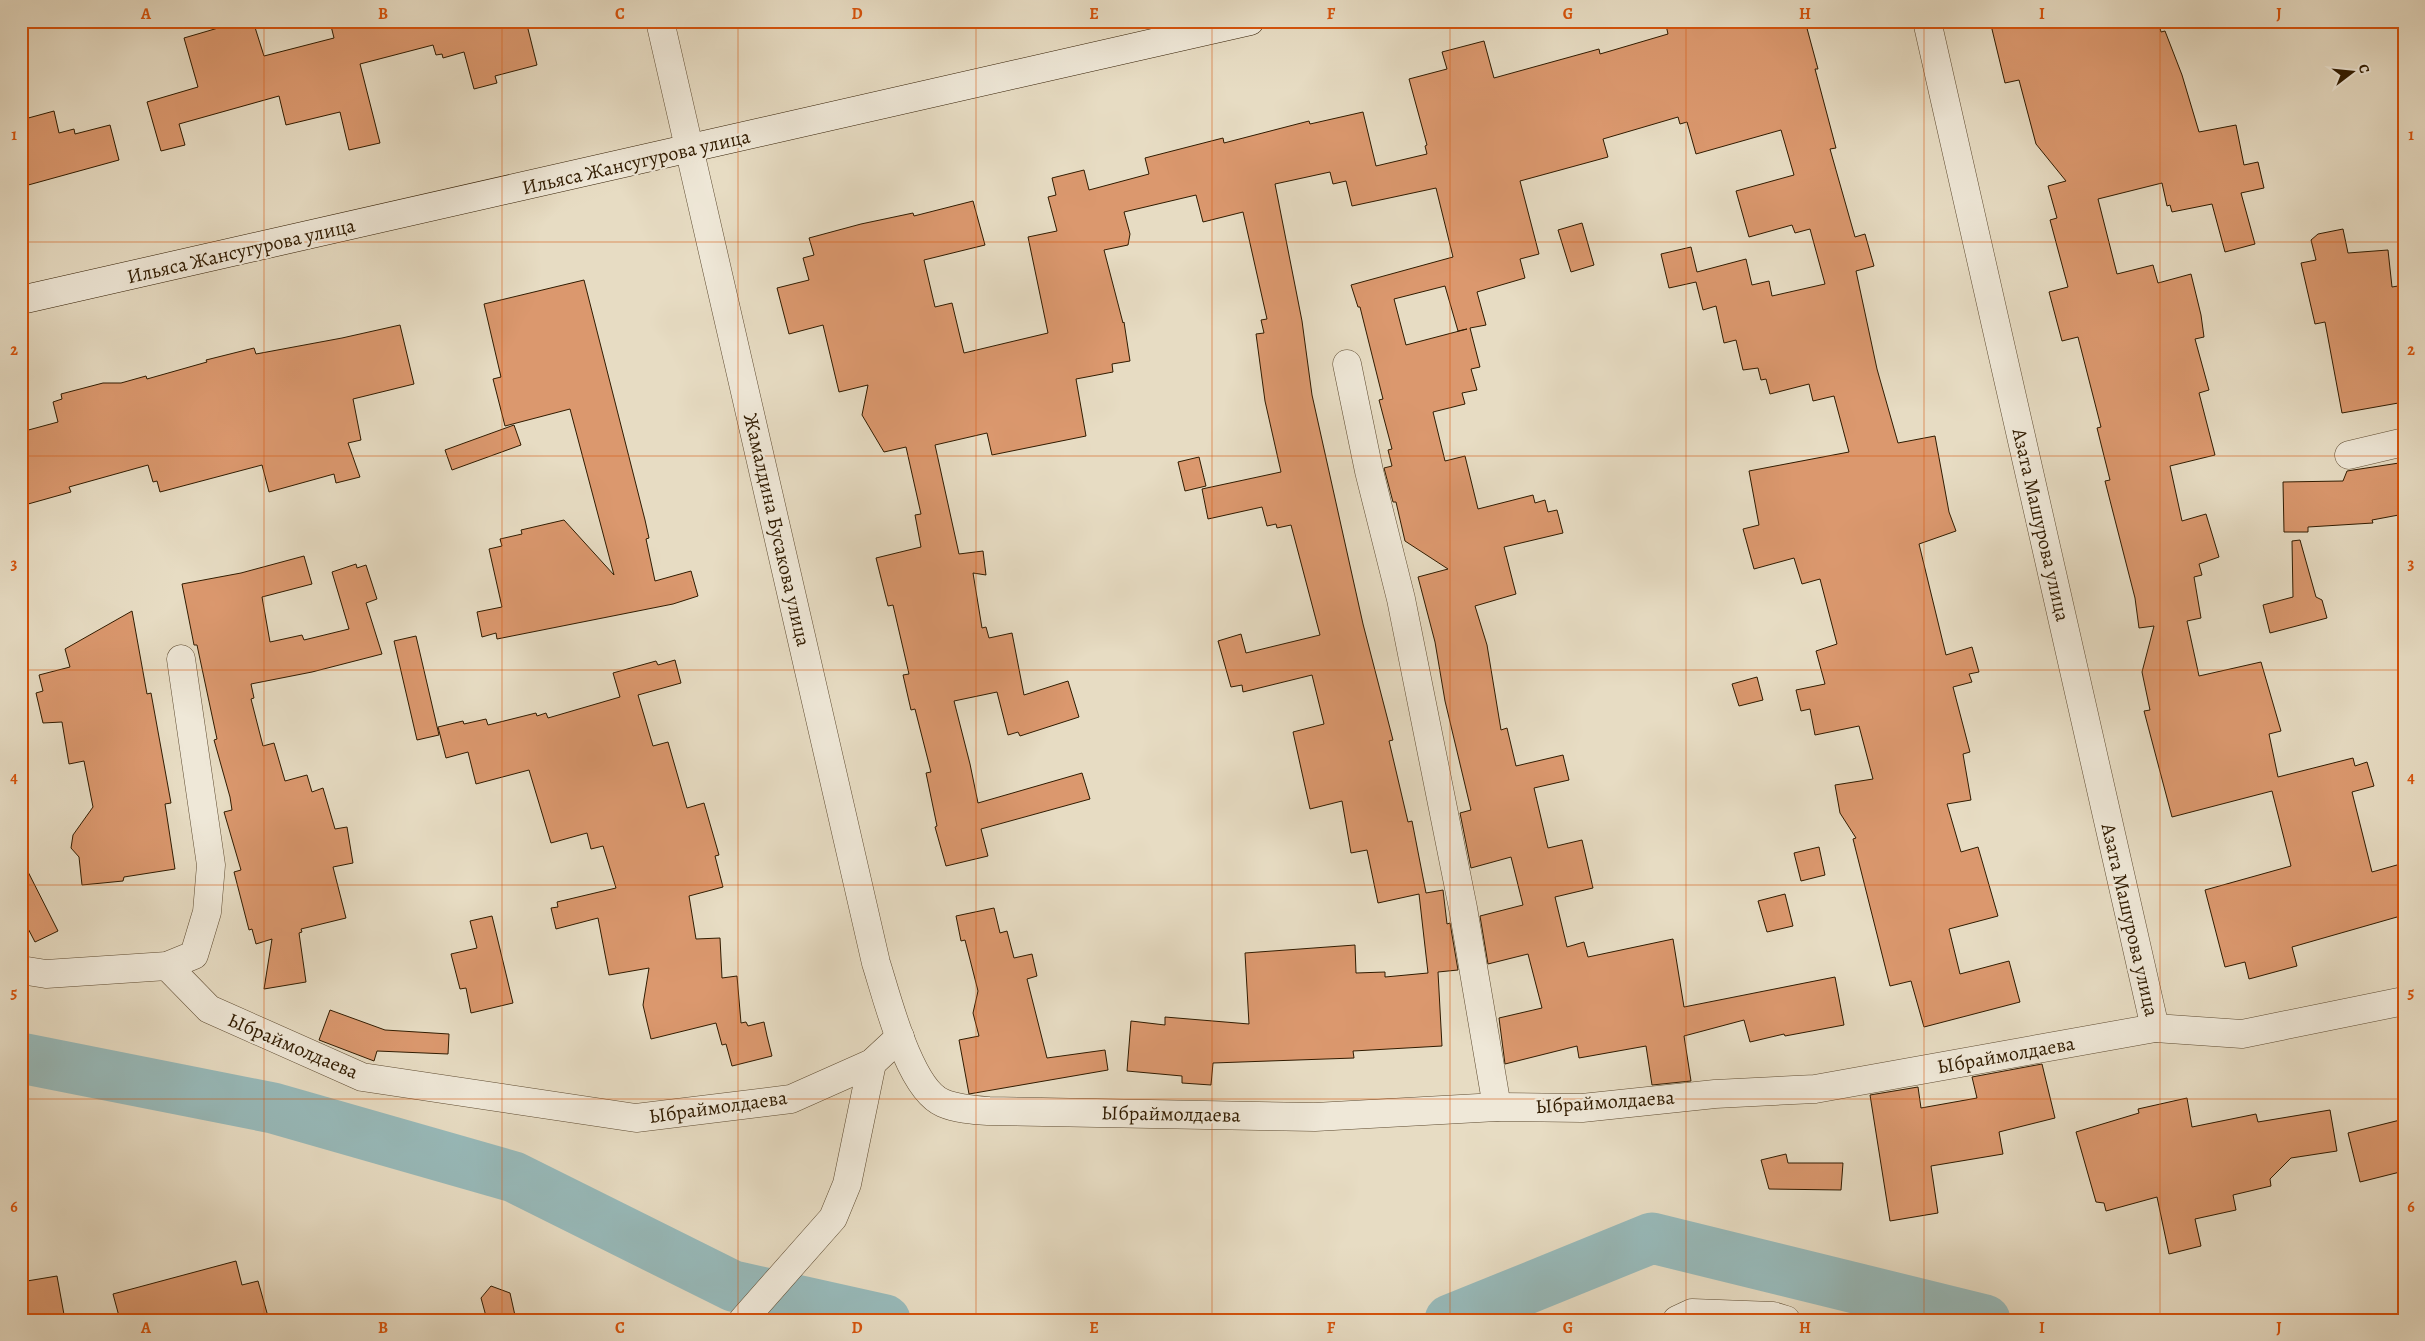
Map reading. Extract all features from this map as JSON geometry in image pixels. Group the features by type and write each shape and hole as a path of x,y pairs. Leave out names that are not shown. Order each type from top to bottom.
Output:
{"street":[{"name":"Жамалдина Бусакова улица","path":"660,21 876,963 900,1037"},
{"name":"Ильяса Жансугурова улица","path":"21,300 690,150 1250,21"},
{"name":"Азата Машурова улица","path":"1927,21 2155,1028"},
{"path":"1347,364 1369,471 1402,598 1463,908 1496,1107"},
{"path":"2349,454 2404,442"},
{"path":"21,970 46,974 166,966 194,955 207,912 211,865 181,659"},
{"name":"Ыбраймолдаева","path":"166,966 209,1009 362,1077 636,1118 791,1099 872,1063 900,1037 914,1072 929,1091 942,1103 964,1109 1316,1117 1496,1107 1582,1108 1715,1094 1815,1089 2155,1028 2242,1034 2404,1001"},
{"path":"742,1320 832,1218 847,1184 872,1063"},
{"path":"1678,1320 1692,1313 1773,1316 1786,1320"}],"building":[{"path":"242,21 253,21 264,56 334,38 331,26 349,21 526,21 537,65 495,76 497,83 474,89 464,52 443,58 442,54 436,55 433,45 360,64 380,143 349,150 340,112 286,125 279,96 179,124 185,145 161,151 147,102 198,87 184,38"},
{"path":"1665,21 1805,21 1818,69 1815,69 1836,148 1830,149 1855,237 1865,234 1874,266 1856,271 1877,369 1898,443 1935,436 1949,512 1956,531 1919,544 1946,655 1972,647 1979,672 1969,674 1972,682 1953,687 1970,752 1963,754 1971,800 1947,804 1961,852 1978,847 1998,916 1949,929 1960,974 2009,961 2020,1002 1924,1027 1911,981 1890,986 1853,839 1856,838 1840,813 1835,785 1873,779 1859,726 1815,735 1810,709 1801,711 1796,690 1825,684 1816,651 1837,644 1820,579 1802,584 1794,558 1754,569 1743,529 1759,525 1749,471 1849,452 1834,396 1813,401 1809,384 1770,394 1766,379 1761,380 1758,368 1743,370 1736,340 1724,343 1716,306 1703,310 1696,282 1669,288 1661,254 1691,247 1697,272 1746,259 1752,285 1769,281 1772,296 1825,284 1810,229 1795,233 1792,225 1749,237 1736,191 1794,175 1781,130 1696,154 1687,122 1680,124 1678,117 1603,139 1608,157 1520,181 1539,254 1520,259 1525,278 1477,292 1486,325 1470,328 1480,367 1471,369 1477,390 1462,393 1465,404 1433,412 1445,461 1465,456 1478,509 1533,495 1535,503 1545,500 1548,512 1557,510 1563,533 1504,547 1516,594 1475,606 1487,645 1501,730 1507,728 1516,766 1563,755 1569,780 1534,788 1548,848 1582,840 1593,888 1555,897 1567,947 1584,942 1588,957 1673,939 1684,1007 1835,977 1844,1025 1785,1036 1784,1034 1750,1042 1744,1020 1684,1036 1691,1081 1652,1085 1646,1046 1579,1058 1577,1046 1505,1064 1499,1018 1542,1008 1528,954 1488,964 1480,916 1523,905 1511,857 1471,868 1460,813 1471,810 1445,701 1435,642 1418,577 1448,569 1405,541 1396,502 1393,502 1384,468 1392,466 1388,450 1392,449 1379,400 1383,399 1360,307 1358,307 1351,285 1453,257 1436,188 1352,206 1346,181 1333,184 1330,172 1275,184 1302,321 1312,395 1363,624 1393,740 1389,741 1408,822 1412,821 1426,893 1443,890 1447,924 1450,923 1458,970 1438,972 1442,1046 1353,1051 1354,1058 1213,1063 1211,1085 1182,1083 1182,1076 1127,1071 1131,1021 1165,1025 1165,1017 1249,1024 1245,953 1355,945 1356,973 1385,972 1385,977 1428,973 1419,894 1378,903 1367,850 1351,853 1342,801 1310,809 1293,732 1324,724 1312,675 1243,692 1242,685 1231,687 1218,641 1241,634 1246,653 1320,635 1291,525 1277,528 1276,524 1267,526 1262,507 1208,519 1202,489 1281,472 1265,401 1256,334 1264,333 1261,320 1267,319 1243,212 1203,222 1196,195 1124,212 1130,234 1128,245 1104,250 1124,322 1130,361 1112,364 1113,372 1076,379 1086,436 992,455 987,433 935,445 959,554 983,551 986,575 973,573 982,628 986,627 989,638 1012,633 1024,695 1068,681 1079,717 1020,736 1018,732 1008,735 997,692 954,701 978,803 1082,773 1090,799 981,829 988,856 946,866 935,827 937,826 926,773 931,772 915,709 911,710 903,675 909,674 893,605 888,606 876,558 921,547 915,515 921,514 906,447 884,452 862,415 868,385 839,392 823,325 789,334 777,288 809,280 803,258 814,255 809,238 861,224 913,213 914,216 973,201 985,245 924,260 935,307 952,303 964,353 1048,333 1028,237 1057,231 1048,197 1056,195 1052,178 1084,170 1089,190 1149,174 1145,158 1223,138 1224,143 1309,121 1310,124 1363,112 1376,166 1427,154 1425,146 1427,145 1409,79 1447,69 1442,52 1484,41 1494,78 1599,49 1600,54 1668,34","holes":["1445,286 1458,331 1467,329 1406,345 1394,299"]},
{"path":"1990,21 2158,21 2161,32 2165,31 2182,75 2199,132 2236,125 2244,165 2258,162 2264,188 2241,193 2255,244 2225,252 2212,204 2172,212 2170,205 2167,206 2162,183 2098,199 2117,274 2153,265 2158,283 2191,274 2201,315 2204,337 2195,339 2209,390 2199,393 2215,455 2170,466 2182,521 2206,514 2219,557 2199,564 2202,575 2194,577 2201,618 2187,621 2199,676 2261,662 2281,731 2269,734 2278,777 2353,758 2355,766 2367,762 2374,786 2352,792 2372,872 2404,863 2404,915 2292,947 2297,966 2249,979 2245,962 2225,967 2205,890 2291,866 2272,791 2172,817 2144,711 2150,710 2142,672 2154,626 2139,628 2135,598 2105,481 2110,480 2097,428 2101,427 2078,337 2062,341 2049,292 2068,287 2050,220 2057,218 2048,186 2066,181 2036,144 2019,80 2005,83"},
{"path":"54,111 59,133 74,129 75,134 110,125 119,160 21,187 21,120"},
{"path":"1582,223 1594,265 1571,272 1558,230"},
{"path":"2343,229 2348,253 2388,250 2392,287 2404,285 2404,402 2342,413 2325,322 2315,324 2301,263 2316,260 2311,240 2318,234"},
{"path":"584,280 645,520 649,538 646,539 655,581 691,571 698,596 673,604 497,639 496,633 482,637 477,612 502,607 489,549 502,546 500,539 522,534 521,530 564,520 614,575 570,409 505,426 493,379 501,377 484,304"},
{"path":"400,325 414,384 353,399 361,440 348,443 360,477 336,483 334,474 269,492 262,465 160,492 157,481 153,482 148,465 69,487 71,492 21,506 21,432 58,422 53,402 62,399 61,394 103,383 121,383 146,376 147,379 207,362 206,360 254,348 256,354"},
{"path":"514,425 521,445 452,470 445,450"},
{"path":"1199,457 1206,486 1185,491 1178,462"},
{"path":"2399,463 2404,487 2404,514 2372,520 2373,523 2308,527 2308,532 2284,532 2283,482 2343,481 2347,471"},
{"path":"2300,540 2316,597 2322,600 2327,618 2270,633 2263,605 2293,597 2292,541"},
{"path":"304,556 312,584 262,597 270,642 302,635 304,640 349,629 332,572 356,564 357,568 366,565 377,599 366,603 382,654 312,672 251,684 254,698 251,699 263,746 274,743 285,781 307,775 312,792 323,788 335,829 347,827 353,863 333,867 346,918 301,929 302,932 299,933 306,982 264,989 272,939 256,944 252,929 249,930 234,872 241,870 224,812 232,810 230,797 214,740 217,739 197,645 194,645 182,584 241,573"},
{"path":"132,611 147,694 151,693 171,803 165,804 175,869 124,877 123,881 82,885 79,857 71,848 73,835 93,807 84,761 69,764 62,722 43,723 36,693 43,691 39,675 70,667 65,649"},
{"path":"416,636 439,735 417,740 394,641"},
{"path":"675,660 681,683 638,695 653,746 668,742 687,808 704,803 719,855 715,856 723,887 689,896 696,939 720,938 722,978 737,976 741,1023 746,1022 748,1026 764,1022 772,1056 732,1066 726,1044 722,1045 716,1023 651,1039 643,1005 649,968 609,975 598,918 556,929 551,908 558,907 557,902 616,888 603,846 591,849 587,833 551,843 529,770 476,784 468,752 446,758 438,727 463,721 464,724 486,719 488,725 536,713 537,716 546,713 548,718 620,697 613,673 656,661 658,665"},
{"path":"1757,677 1763,700 1739,706 1732,684"},
{"path":"1819,847 1825,875 1801,881 1794,853"},
{"path":"21,858 58,931 35,942 21,915"},
{"path":"1785,894 1793,926 1767,932 1758,901"},
{"path":"994,908 1000,933 1007,931 1014,958 1032,954 1037,976 1027,979 1047,1058 1105,1050 1108,1070 969,1094 959,1040 979,1036 973,1013 978,991 965,940 961,941 956,916"},
{"path":"492,916 513,1003 471,1013 466,988 460,989 451,954 477,948 470,921"},
{"path":"330,1010 385,1030 449,1034 448,1054 377,1051 374,1061 319,1040"},
{"path":"2042,1064 2055,1118 1999,1132 2003,1154 1931,1166 1938,1213 1890,1221 1870,1095 1918,1087 1921,1108 1977,1098 1972,1077"},
{"path":"2187,1098 2192,1127 2256,1114 2258,1122 2330,1110 2337,1151 2291,1158 2270,1179 2271,1186 2233,1195 2236,1210 2195,1219 2201,1246 2169,1254 2157,1197 2106,1211 2104,1203 2096,1202 2076,1132 2139,1113 2138,1109"},
{"path":"2404,1119 2404,1171 2360,1182 2348,1133"},
{"path":"1786,1154 1788,1163 1843,1163 1841,1190 1769,1189 1761,1160"},
{"path":"236,1261 242,1285 258,1281 269,1320 120,1320 113,1294"},
{"path":"57,1276 65,1320 21,1320 21,1282"},
{"path":"491,1286 510,1293 516,1320 487,1320 481,1298"}],"waterway":[{"path":"21,1058 273,1108 514,1177 733,1286 885,1320"},
{"path":"1450,1320 1652,1238 1985,1320"}]}
